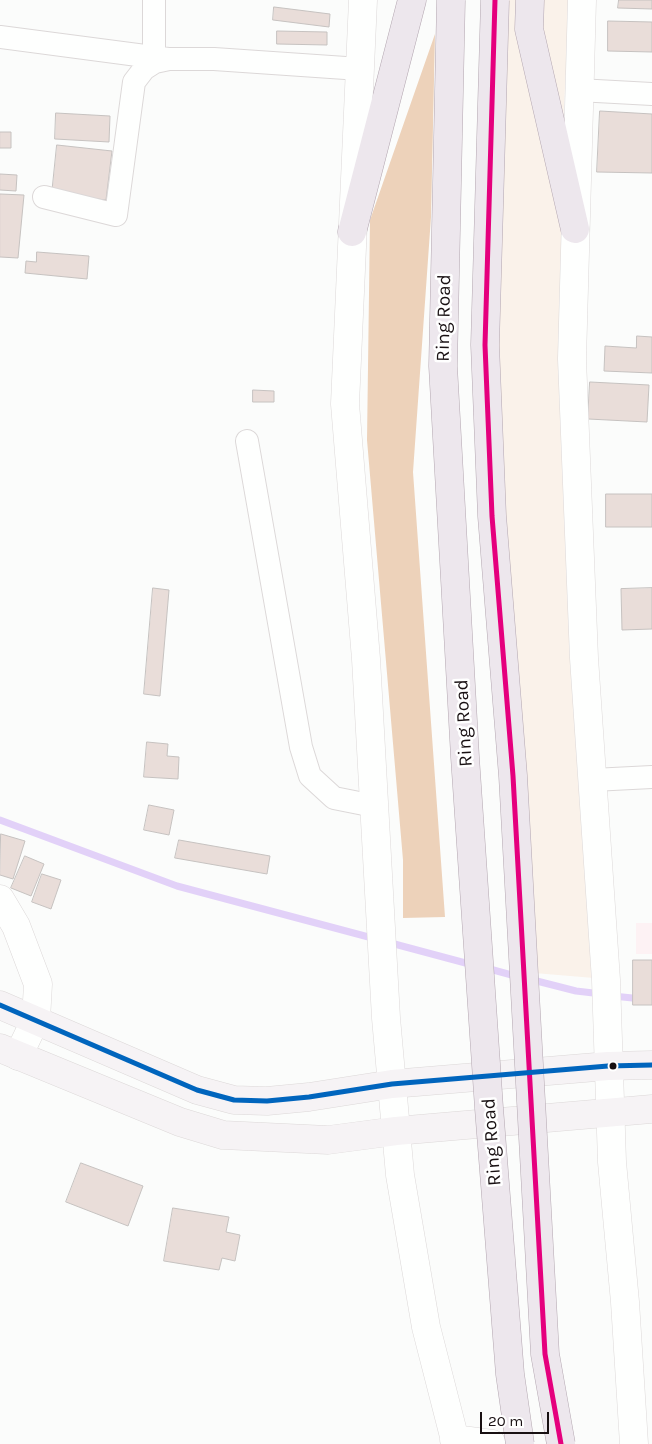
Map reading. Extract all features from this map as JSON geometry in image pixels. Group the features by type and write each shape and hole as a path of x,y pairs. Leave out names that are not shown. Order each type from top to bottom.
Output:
{"main road":[{"path":"352,232 412,0"},
{"name":"Ring Road","path":"451,0 443,366 465,757 489,1108 510,1374 520,1444"},
{"path":"495,0 485,345 492,516 513,776 545,1354 561,1444"},
{"path":"530,0 529,29 575,229"},
{"path":"0,1005 197,1090 234,1100 267,1101 309,1097 392,1084 608,1066 652,1065"},
{"path":"9,1052 180,1122 223,1135 328,1140 396,1131 652,1109"}],"street":[{"path":"154,0 161,58"},
{"path":"363,0 345,404 366,659 380,925 396,1131 400,1175 426,1327 455,1441 492,1444"},
{"path":"582,0 572,359 584,658 606,980 612,1162 625,1302 634,1444"},
{"path":"0,37 161,58 214,59 360,69"},
{"path":"44,197 116,215 134,82 144,69 161,58"},
{"path":"578,90 652,94"},
{"path":"247,442 301,747 310,776 334,798 374,806"},
{"path":"593,780 652,777"},
{"path":"0,899 16,926 38,984 36,1019 9,1052"}],"shaded area":[{"path":"492,0 570,0 563,123 594,978 534,973 471,337"},
{"path":"435,34 431,217 413,472 445,917 403,918 403,860 367,440 370,220"},
{"path":"636,923 652,923 652,954 636,954"}],"building":[{"path":"619,0 652,0 652,9 618,8"},
{"path":"274,7 330,14 329,27 273,20"},
{"path":"608,21 652,22 652,52 608,51"},
{"path":"277,31 327,32 327,45 277,44"},
{"path":"600,111 652,114 652,173 597,172"},
{"path":"56,113 110,116 109,142 55,139"},
{"path":"0,132 11,132 11,148 0,148"},
{"path":"57,145 112,151 106,200 52,194"},
{"path":"0,174 17,175 16,191 0,190"},
{"path":"0,194 24,195 18,258 0,257"},
{"path":"37,252 89,256 87,279 25,273 26,261 36,262"},
{"path":"637,336 652,337 652,373 604,371 605,346 636,348"},
{"path":"590,382 649,385 647,422 588,419"},
{"path":"253,390 274,391 274,402 253,402"},
{"path":"606,494 652,494 652,527 606,527"},
{"path":"153,588 169,590 160,696 144,694"},
{"path":"652,588 652,629 622,630 621,589"},
{"path":"147,742 168,744 167,756 179,757 178,779 144,777"},
{"path":"149,805 174,810 169,835 144,830"},
{"path":"1,834 25,841 13,879 0,875"},
{"path":"179,840 270,856 267,874 175,858"},
{"path":"25,856 44,864 31,896 11,888"},
{"path":"42,874 61,880 51,909 32,902"},
{"path":"633,960 652,960 652,1005 633,1005"},
{"path":"81,1163 143,1186 128,1226 66,1202"},
{"path":"173,1208 229,1217 226,1232 240,1235 235,1261 222,1258 219,1270 164,1261"}],"waterway":[{"path":"0,820 177,886 376,939"},
{"path":"387,942 473,965"},
{"path":"486,968 519,977"},
{"path":"529,979 576,991 602,994"},
{"path":"613,996 652,1000"}],"transit line":[{"path":"495,0 485,345 492,516 513,776 545,1354 561,1444"},
{"path":"0,1005 197,1090 234,1100 267,1101 309,1097 392,1084 608,1066 652,1065"}]}
